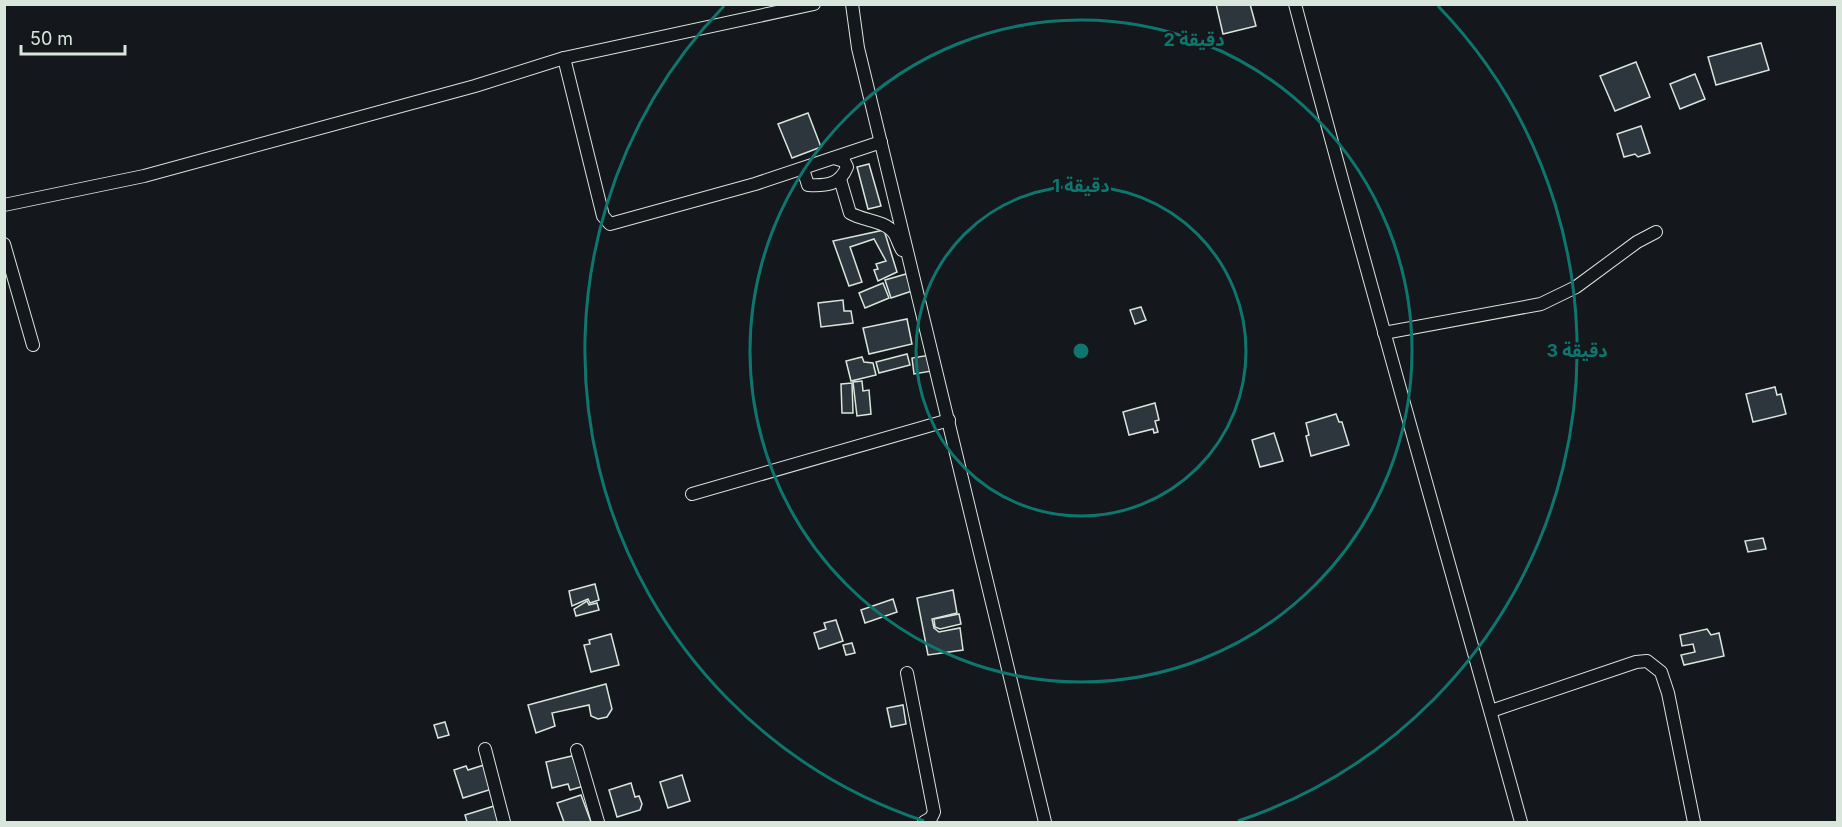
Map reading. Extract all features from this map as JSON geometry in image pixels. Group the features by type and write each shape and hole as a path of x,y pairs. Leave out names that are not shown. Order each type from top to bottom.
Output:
{"street":[{"path":"4,205 144,176 475,86 564,58 814,4"},
{"path":"852,4 858,48 1045,822"},
{"path":"1295,4 1384,333 1521,822"},
{"path":"564,58 603,216 608,224 658,213 699,198 802,169 881,142"},
{"path":"802,169 808,185 820,186 840,179 847,167 844,161 834,158"},
{"path":"840,179 850,213 862,220 877,222 893,231 911,263"},
{"path":"1384,333 1540,304 1576,287 1637,242 1656,232"},
{"path":"4,244 33,345"},
{"path":"692,494 949,420"},
{"path":"1491,711 1636,662 1655,665 1661,672 1668,693 1694,822"},
{"path":"907,673 934,813 924,822"},
{"path":"485,749 504,822"},
{"path":"577,750 598,822"}],"building":[{"path":"1216,4 1250,4 1256,26 1223,34"},
{"path":"1761,43 1769,70 1716,85 1708,57"},
{"path":"1636,62 1650,97 1615,111 1600,76"},
{"path":"1695,74 1705,99 1680,109 1670,84"},
{"path":"808,113 821,147 792,158 778,124"},
{"path":"1641,126 1650,153 1638,157 1635,154 1624,157 1617,134"},
{"path":"869,164 881,206 868,209 857,167"},
{"path":"884,230 897,272 878,281 874,270 878,269 876,264 886,261 874,239 850,247 862,282 849,286 833,241"},
{"path":"906,274 912,291 891,298 885,280"},
{"path":"883,283 889,298 865,308 859,293"},
{"path":"843,300 844,311 851,311 853,323 821,327 818,303"},
{"path":"1141,307 1146,320 1135,324 1130,310"},
{"path":"907,319 912,344 869,354 863,328"},
{"path":"907,354 910,365 879,373 876,362"},
{"path":"930,355 932,371 914,374 912,358"},
{"path":"862,357 864,362 873,363 876,375 851,381 846,361"},
{"path":"862,381 863,391 869,390 871,414 857,416 853,382"},
{"path":"852,383 853,413 842,413 841,384"},
{"path":"1775,387 1777,395 1781,394 1786,414 1753,422 1746,394"},
{"path":"1155,403 1159,420 1155,421 1158,432 1154,433 1153,429 1129,435 1123,412"},
{"path":"1336,414 1339,422 1342,422 1349,445 1311,456 1306,436 1309,435 1306,423"},
{"path":"1274,433 1283,461 1260,467 1252,440"},
{"path":"1763,538 1766,549 1748,552 1745,541"},
{"path":"595,584 599,600 590,603 588,599 572,606 569,591"},
{"path":"953,590 957,613 932,619 934,628 939,632 960,628 963,650 928,655 917,598"},
{"path":"893,599 897,612 865,623 861,610"},
{"path":"587,601 589,605 597,603 599,610 576,616 574,609"},
{"path":"959,614 961,624 940,629 935,627 934,619"},
{"path":"836,620 843,641 819,649 814,633 826,629 824,623"},
{"path":"1707,629 1711,635 1719,633 1724,656 1684,665 1681,655 1695,652 1693,644 1682,646 1680,635"},
{"path":"611,634 619,665 591,672 584,645 590,644 589,640"},
{"path":"852,643 855,653 846,655 843,645"},
{"path":"606,684 612,709 607,717 598,719 591,716 589,705 552,713 555,726 536,733 528,705"},
{"path":"903,705 906,724 891,727 887,708"},
{"path":"445,722 449,735 438,738 434,725"},
{"path":"572,756 584,786 570,790 568,784 552,788 546,762"},
{"path":"484,765 492,789 463,798 454,770 466,766 468,770"},
{"path":"682,775 690,801 668,808 660,782"},
{"path":"631,783 635,797 639,796 642,804 640,810 617,817 609,790"},
{"path":"581,795 591,822 564,822 557,803"},
{"path":"494,806 499,822 467,822 465,815"}]}
